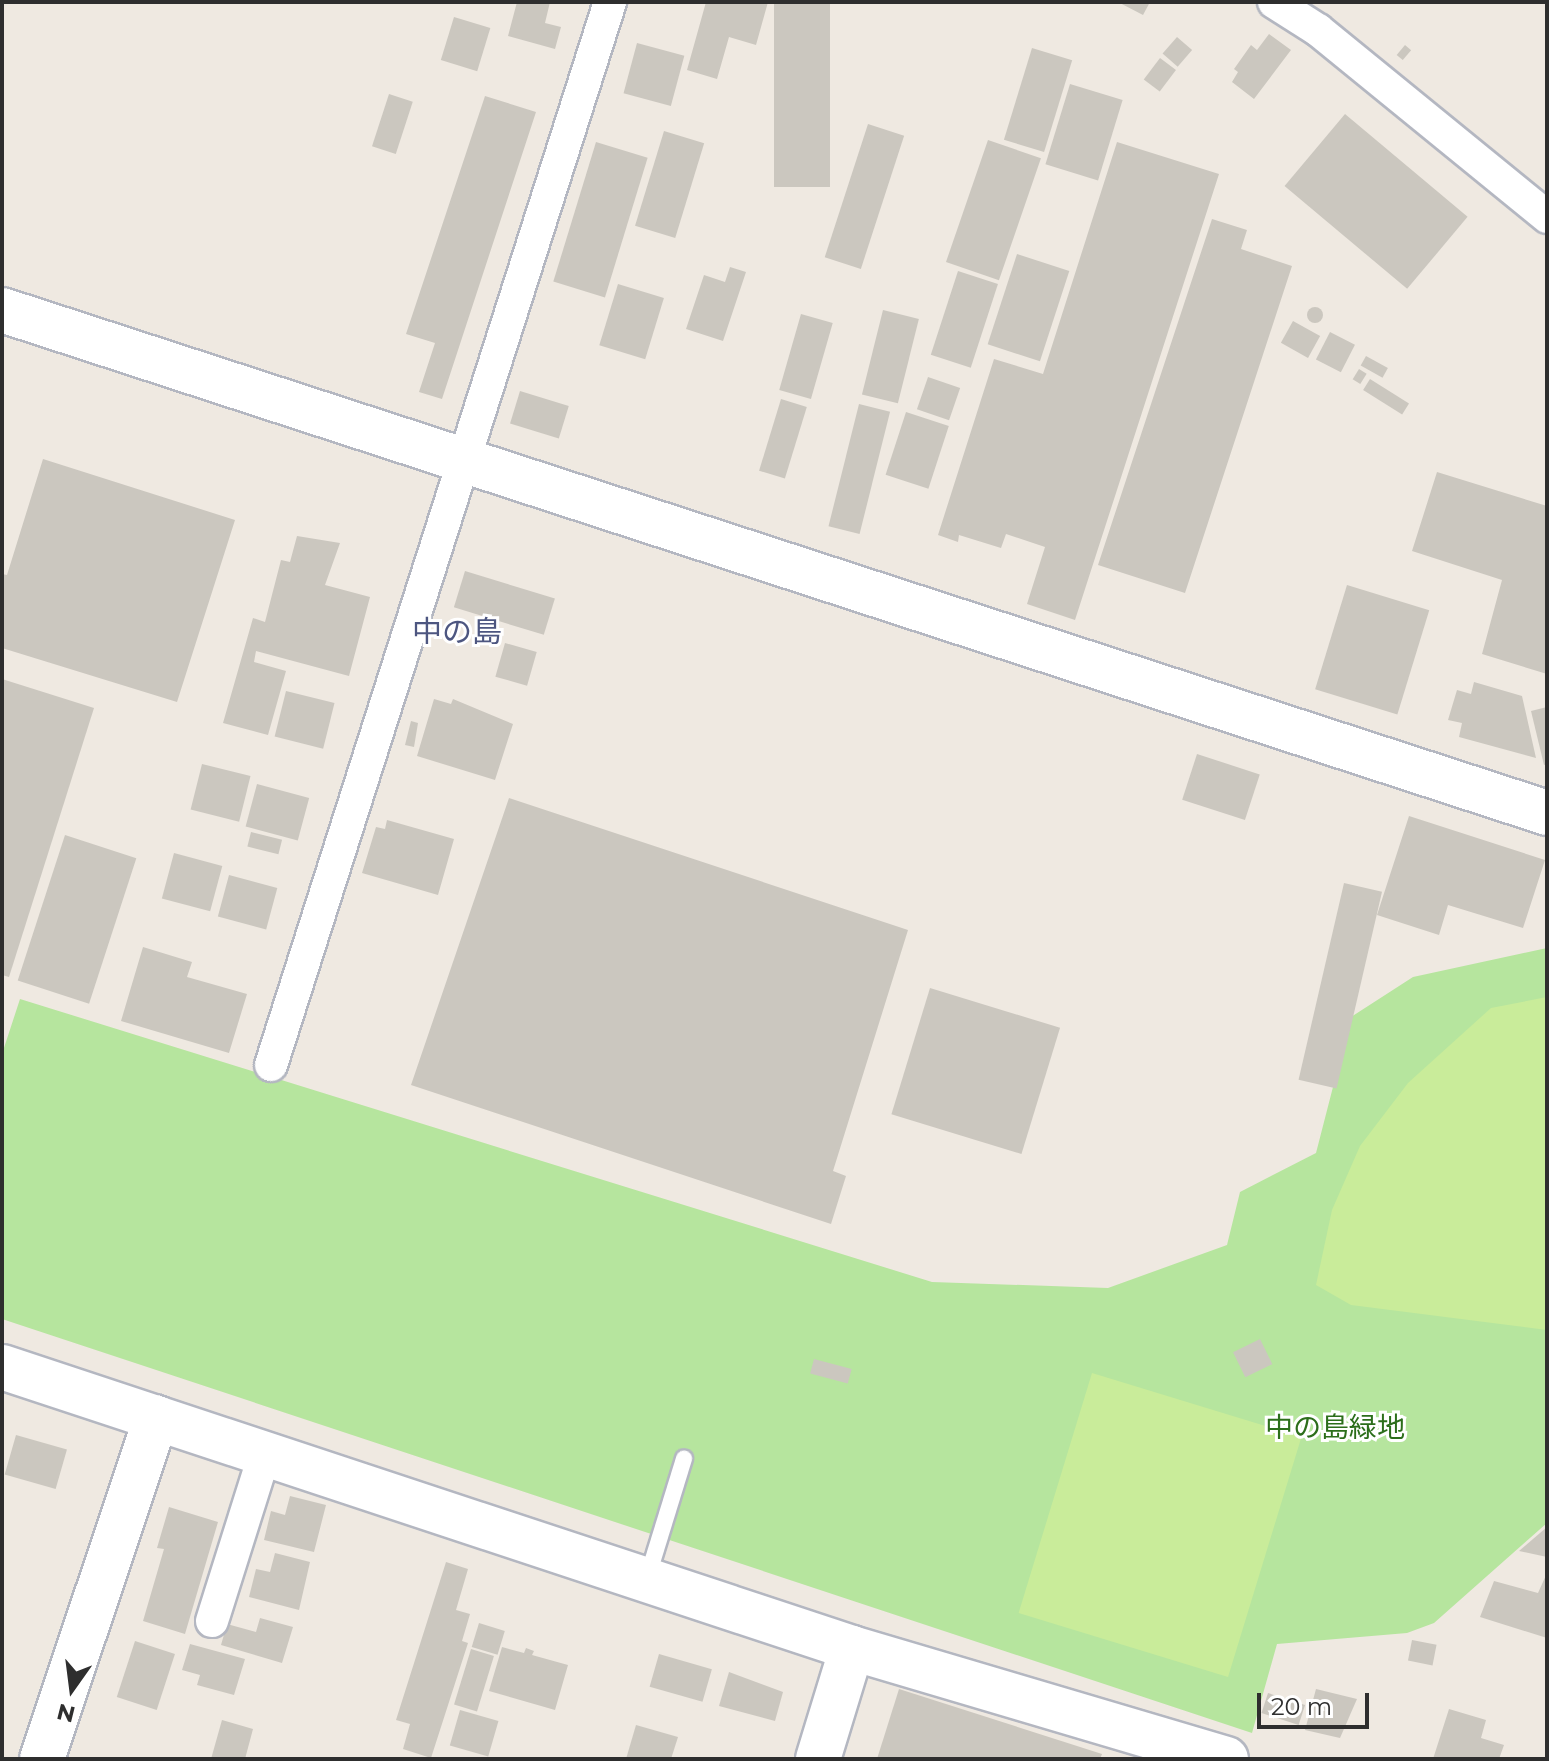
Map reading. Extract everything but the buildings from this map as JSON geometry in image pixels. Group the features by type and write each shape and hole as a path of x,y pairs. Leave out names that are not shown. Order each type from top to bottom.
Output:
{"street":[{"path":"271,1065 610,2"},
{"path":"1274,2 1318,30 1547,217"},
{"path":"2,310 1547,813"},
{"path":"2,1367 852,1648 1226,1759"},
{"path":"42,1759 156,1418"},
{"path":"212,1621 265,1453"},
{"path":"818,1759 852,1648"}],"lane":[{"path":"646,1581 684,1459"}],"green space":[{"name":"中の島緑地","path":"1547,948 1547,1523 1434,1623 1407,1633 1277,1644 1252,1733 2,1319 2,1054 20,999 932,1282 1108,1288 1227,1245 1240,1192 1316,1153 1351,1017 1413,977"},
{"path":"1547,997 1547,1330 1351,1305 1316,1285 1332,1210 1360,1146 1408,1083 1491,1008"},
{"path":"1092,1373 1301,1437 1228,1677 1019,1613"}],"district":[{"name":"中の島","path":"457,632"}]}
